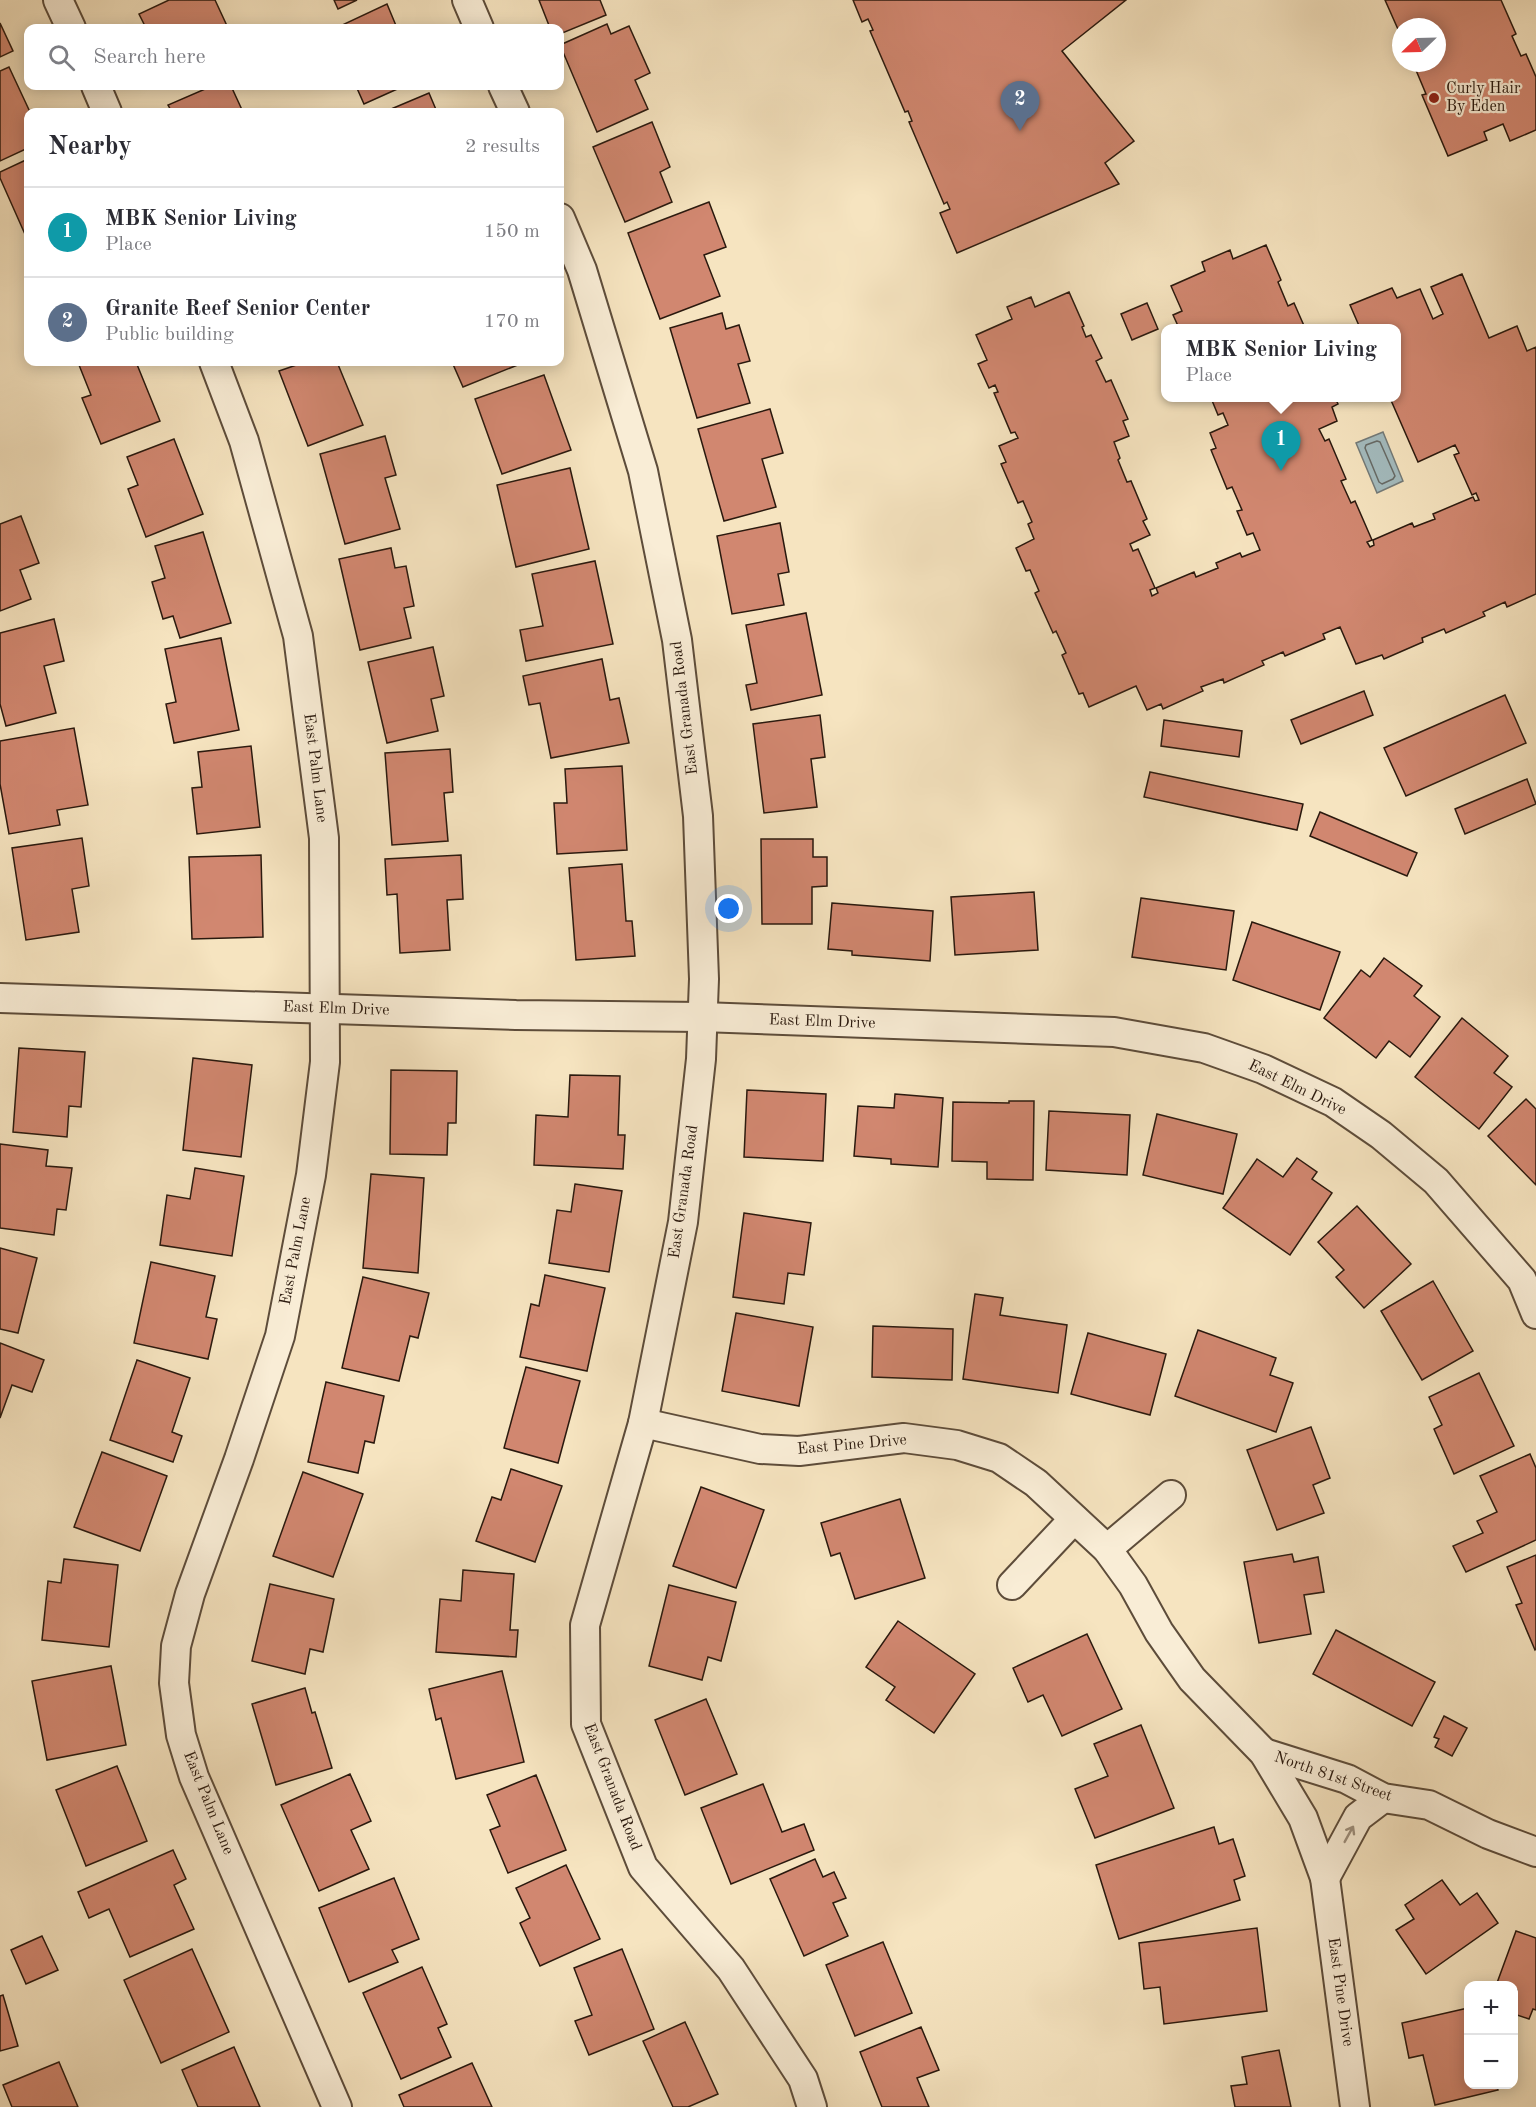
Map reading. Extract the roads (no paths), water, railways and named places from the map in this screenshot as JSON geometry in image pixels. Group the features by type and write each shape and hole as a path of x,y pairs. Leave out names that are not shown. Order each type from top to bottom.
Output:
{"street":[{"path":"58,0 69,24"},
{"path":"467,0 477,24"},
{"path":"98,90 105,108"},
{"path":"505,90 513,108"},
{"name":"East Granada Road","path":"564,227 582,270 643,471 677,640 698,816 704,979 701,1059 683,1222 644,1423 585,1625 586,1724 643,1867 731,1969 803,2079 812,2107"},
{"name":"East Palm Lane","path":"216,366 244,441 298,636 324,838 326,1062 311,1175 280,1336 239,1459 190,1594 176,1646 174,1683 182,1735 194,1777 337,2107"},
{"name":"East Elm Drive","path":"0,998 527,1015 702,1017 1114,1032 1204,1048 1263,1069 1333,1102 1381,1135 1436,1181 1529,1277 1536,1314"},
{"name":"East Pine Drive","path":"644,1423 760,1449 799,1451 904,1438 957,1445 999,1458 1036,1483 1107,1548 1133,1585 1159,1632 1192,1679 1264,1753 1303,1818 1325,1878 1355,2107"},
{"path":"1107,1548 1171,1495"},
{"path":"1012,1585 1074,1519"},
{"name":"North 81st Street","path":"1264,1753 1347,1779 1383,1798 1429,1805 1488,1834 1536,1852"},
{"path":"1325,1878 1358,1817 1383,1798"}],"water":[{"path":"1383,432 1403,481 1377,493 1356,443"}],"place":[{"name":"Curly Hair By Eden","path":"1434,98"},
{"name":"Granite Reef Senior Center","path":"1020,131"},
{"name":"MBK Senior Living","path":"1281,471"}]}
